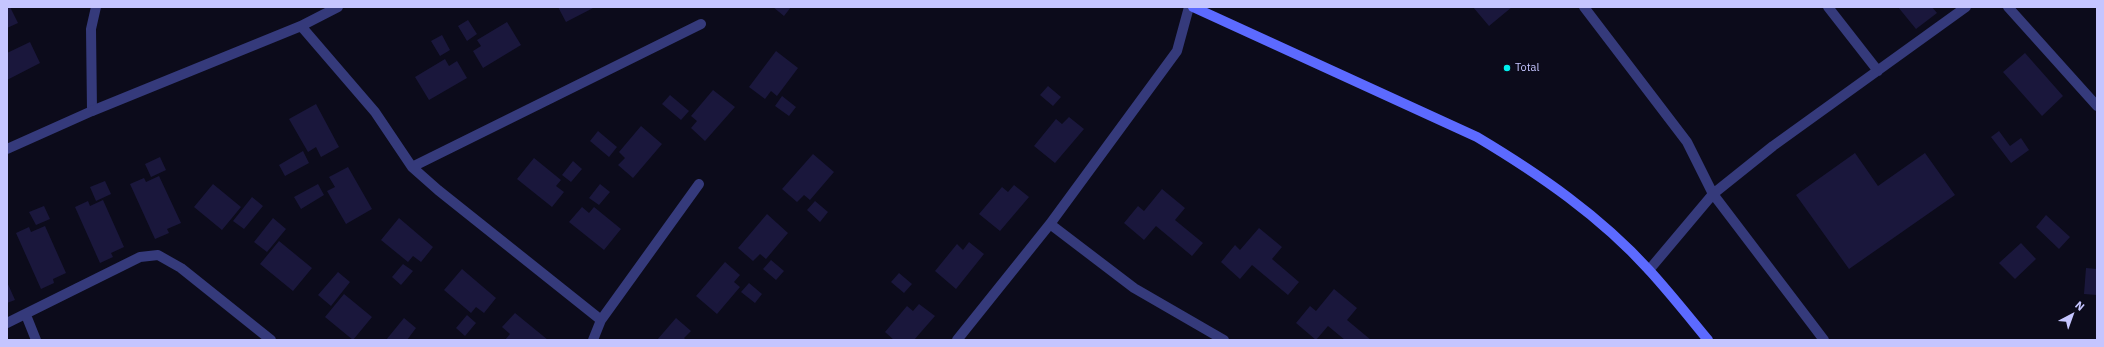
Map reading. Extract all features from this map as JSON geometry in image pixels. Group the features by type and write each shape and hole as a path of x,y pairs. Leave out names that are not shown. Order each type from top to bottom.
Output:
{"street":[{"path":"92,111 91,29 96,7"},
{"path":"7,149 92,111 301,26 338,7"},
{"path":"957,340 1050,224 1177,51 1189,7"},
{"path":"1193,7 1477,137 1543,179 1582,208 1649,270 1708,340"},
{"path":"1584,7 1687,142 1713,194 1824,340"},
{"path":"1828,7 1878,71"},
{"path":"1649,270 1713,194 1773,146 1966,7"},
{"path":"2008,7 2097,106"},
{"path":"412,167 701,24"},
{"path":"301,26 376,112 412,167 438,190 601,320"},
{"path":"593,340 601,320 699,184"},
{"path":"1050,224 1134,288 1224,340"},
{"path":"7,323 26,315 140,257 158,255 181,268 271,340"},
{"path":"26,315 36,340"}],"building":[{"path":"7,7 10,7 18,23 7,28"},
{"path":"558,7 595,7 566,22"},
{"path":"773,7 791,7 784,16"},
{"path":"1473,7 1512,7 1489,26"},
{"path":"1898,7 1932,7 1937,13 1916,29"},
{"path":"468,20 477,34 467,41 458,26"},
{"path":"507,22 521,45 483,68 473,51 481,46 477,40"},
{"path":"442,35 450,50 440,56 431,41"},
{"path":"30,42 40,63 7,80 7,53"},
{"path":"776,51 798,68 777,96 771,91 765,99 749,87"},
{"path":"2025,53 2063,96 2042,116 2003,72"},
{"path":"445,59 449,66 457,61 467,78 429,100 415,77"},
{"path":"1048,86 1061,97 1053,106 1040,95"},
{"path":"713,90 735,107 705,141 691,128 697,121 691,116"},
{"path":"670,95 689,111 681,120 662,104"},
{"path":"782,96 796,107 789,116 775,106"},
{"path":"316,104 339,147 321,157 316,147 308,152 289,119"},
{"path":"1069,117 1084,129 1055,163 1034,146 1056,119 1062,124"},
{"path":"641,126 662,144 633,178 618,165 625,158 619,152"},
{"path":"598,131 617,147 609,157 590,141"},
{"path":"1999,131 2010,146 2021,138 2029,150 2011,163 1991,137"},
{"path":"303,151 309,163 285,176 279,165"},
{"path":"1855,153 1878,186 1925,153 1955,195 1849,269 1796,195"},
{"path":"813,154 834,172 810,200 804,195 797,202 782,189"},
{"path":"160,157 166,170 151,177 145,164"},
{"path":"534,158 561,180 556,186 564,192 552,207 517,179"},
{"path":"573,161 582,169 571,182 562,175"},
{"path":"348,167 372,209 346,224 327,191 335,187 329,177"},
{"path":"159,176 181,223 167,229 169,233 155,239 130,184 144,178 146,182"},
{"path":"105,181 111,194 96,201 90,187"},
{"path":"213,184 241,207 222,230 194,207"},
{"path":"318,184 324,195 301,209 294,197"},
{"path":"600,184 610,192 599,205 589,198"},
{"path":"1014,185 1029,197 1000,231 979,214 1002,187 1008,192"},
{"path":"1162,189 1185,208 1175,220 1203,243 1192,256 1156,226 1144,240 1124,223 1138,206 1144,211"},
{"path":"252,197 263,206 244,229 233,221"},
{"path":"103,200 124,247 111,253 113,257 100,263 75,207 88,201 90,206"},
{"path":"815,201 828,212 820,222 807,210"},
{"path":"44,206 50,219 36,225 29,212"},
{"path":"582,207 589,213 594,207 621,229 604,250 569,222"},
{"path":"767,214 788,233 766,259 760,254 753,261 738,248"},
{"path":"2046,215 2070,237 2059,249 2036,227"},
{"path":"273,218 286,229 267,252 254,242"},
{"path":"399,218 433,247 421,262 413,256 408,262 381,240"},
{"path":"45,226 66,273 53,279 54,283 41,289 16,233 29,227 31,232"},
{"path":"1259,228 1282,247 1272,259 1299,282 1288,295 1252,265 1240,279 1221,262 1235,245 1240,250"},
{"path":"279,241 312,268 293,291 260,264"},
{"path":"969,242 984,254 956,289 935,271 957,244 963,250"},
{"path":"2021,243 2036,259 2015,279 1999,263"},
{"path":"771,260 784,271 776,280 763,269"},
{"path":"725,262 740,275 734,282 740,287 717,314 696,296"},
{"path":"403,264 413,271 401,285 392,277"},
{"path":"2086,268 2097,269 2097,295 2084,294"},
{"path":"462,269 496,298 484,313 476,307 471,313 444,290"},
{"path":"338,272 350,282 331,306 318,295"},
{"path":"899,273 912,284 904,293 891,282"},
{"path":"7,282 15,300 7,303"},
{"path":"749,283 762,294 755,303 741,292"},
{"path":"1334,289 1357,308 1347,320 1371,340 1345,340 1328,326 1316,340 1296,323 1310,306 1316,311"},
{"path":"344,294 372,317 353,340 325,317"},
{"path":"919,304 935,316 914,340 894,340 885,332 907,306 913,311"},
{"path":"515,313 548,340 505,340 510,334 502,327"},
{"path":"467,315 476,323 465,336 456,328"},
{"path":"404,318 416,328 407,340 386,340"},
{"path":"676,318 691,331 684,338 686,340 657,340"}],"place":[{"name":"Total","path":"1507,68"}]}
